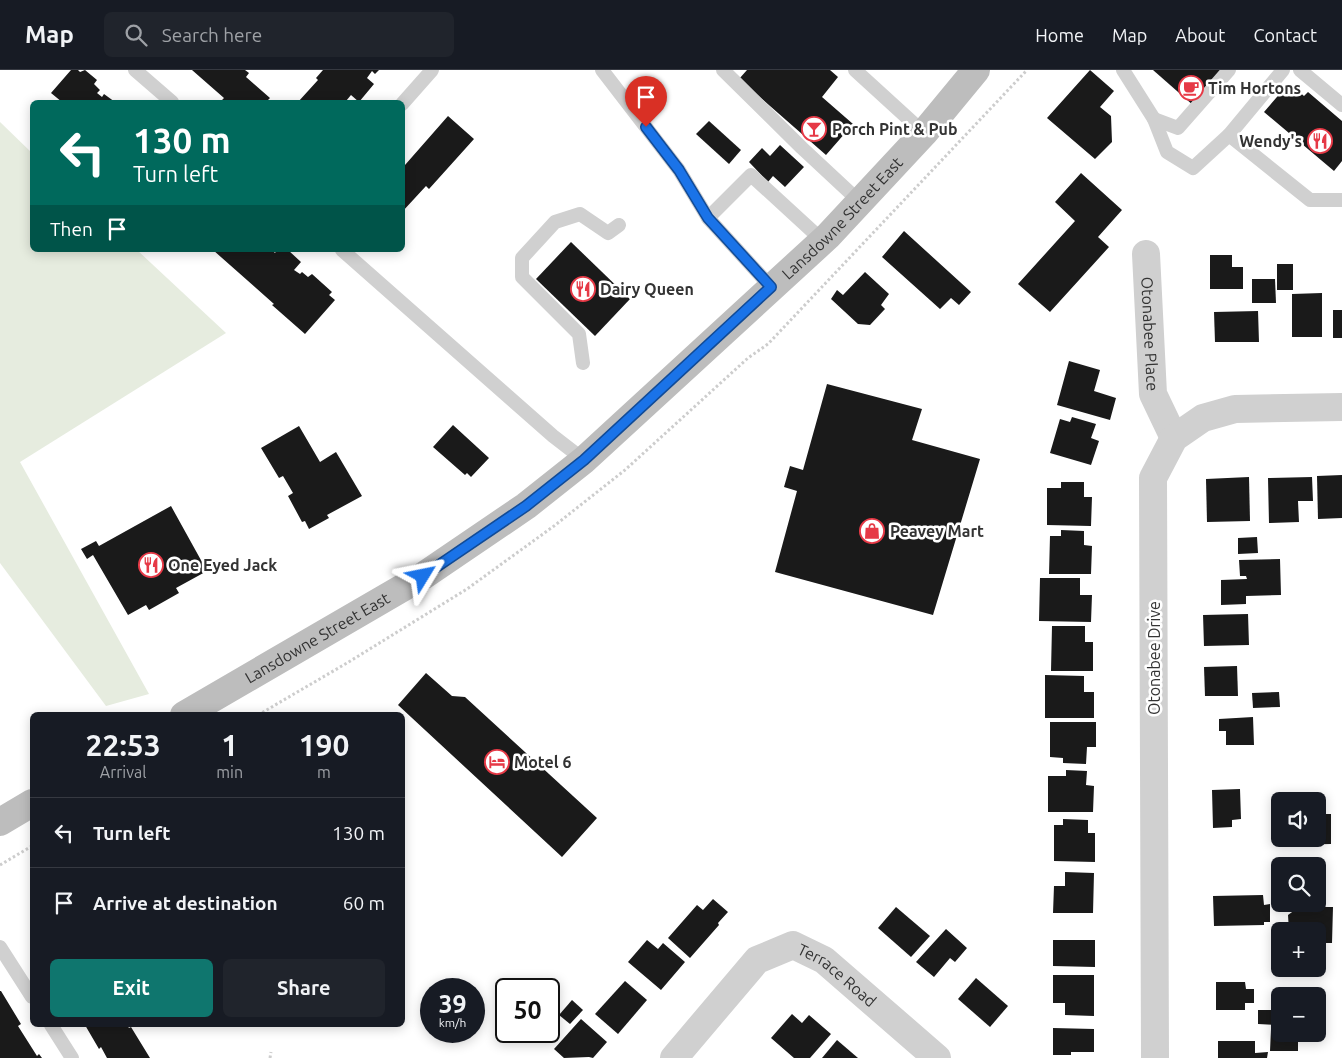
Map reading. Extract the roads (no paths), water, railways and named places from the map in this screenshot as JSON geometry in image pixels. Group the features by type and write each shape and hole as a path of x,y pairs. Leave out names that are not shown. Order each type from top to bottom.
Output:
{"main road":[{"name":"Lansdowne Street East","path":"189,712 423,576 526,506 584,460 823,241 924,133 976,70"},
{"path":"0,822 30,804"}],"street":[{"name":"Otonabee Place","path":"1146,254 1154,394 1174,438"},
{"name":"Otonabee Drive","path":"1155,1058 1153,478 1174,438 1203,418 1235,409 1342,407"},
{"name":"Terrace Road","path":"674,1058 757,960 793,945 824,960 937,1058"}],"lane":[{"path":"135,70 170,100"},
{"path":"405,101 432,70"},
{"path":"602,70 679,170 708,218 771,287"},
{"path":"723,70 860,202"},
{"path":"855,70 924,133"},
{"path":"1122,70 1154,119 1167,152 1193,168 1229,134 1283,70"},
{"path":"1154,119 1178,128 1229,70"},
{"path":"1300,70 1342,105"},
{"path":"1229,134 1310,200 1342,200"},
{"path":"708,218 751,175 823,241"},
{"path":"583,363 579,334 522,276 522,258 555,222 580,214 608,233 619,225"},
{"path":"344,252 553,436 584,460"},
{"path":"0,947 30,994"},
{"path":"52,1027 72,1058"}],"place":[{"name":"Tim Hortons","path":"1191,88"},
{"name":"Porch Pint & Pub","path":"814,129"},
{"name":"Wendy's","path":"1320,141"},
{"name":"Dairy Queen","path":"583,289"},
{"name":"Peavey Mart","path":"872,531"},
{"name":"One Eyed Jack","path":"151,565"},
{"name":"Motel 6","path":"497,762"}]}
